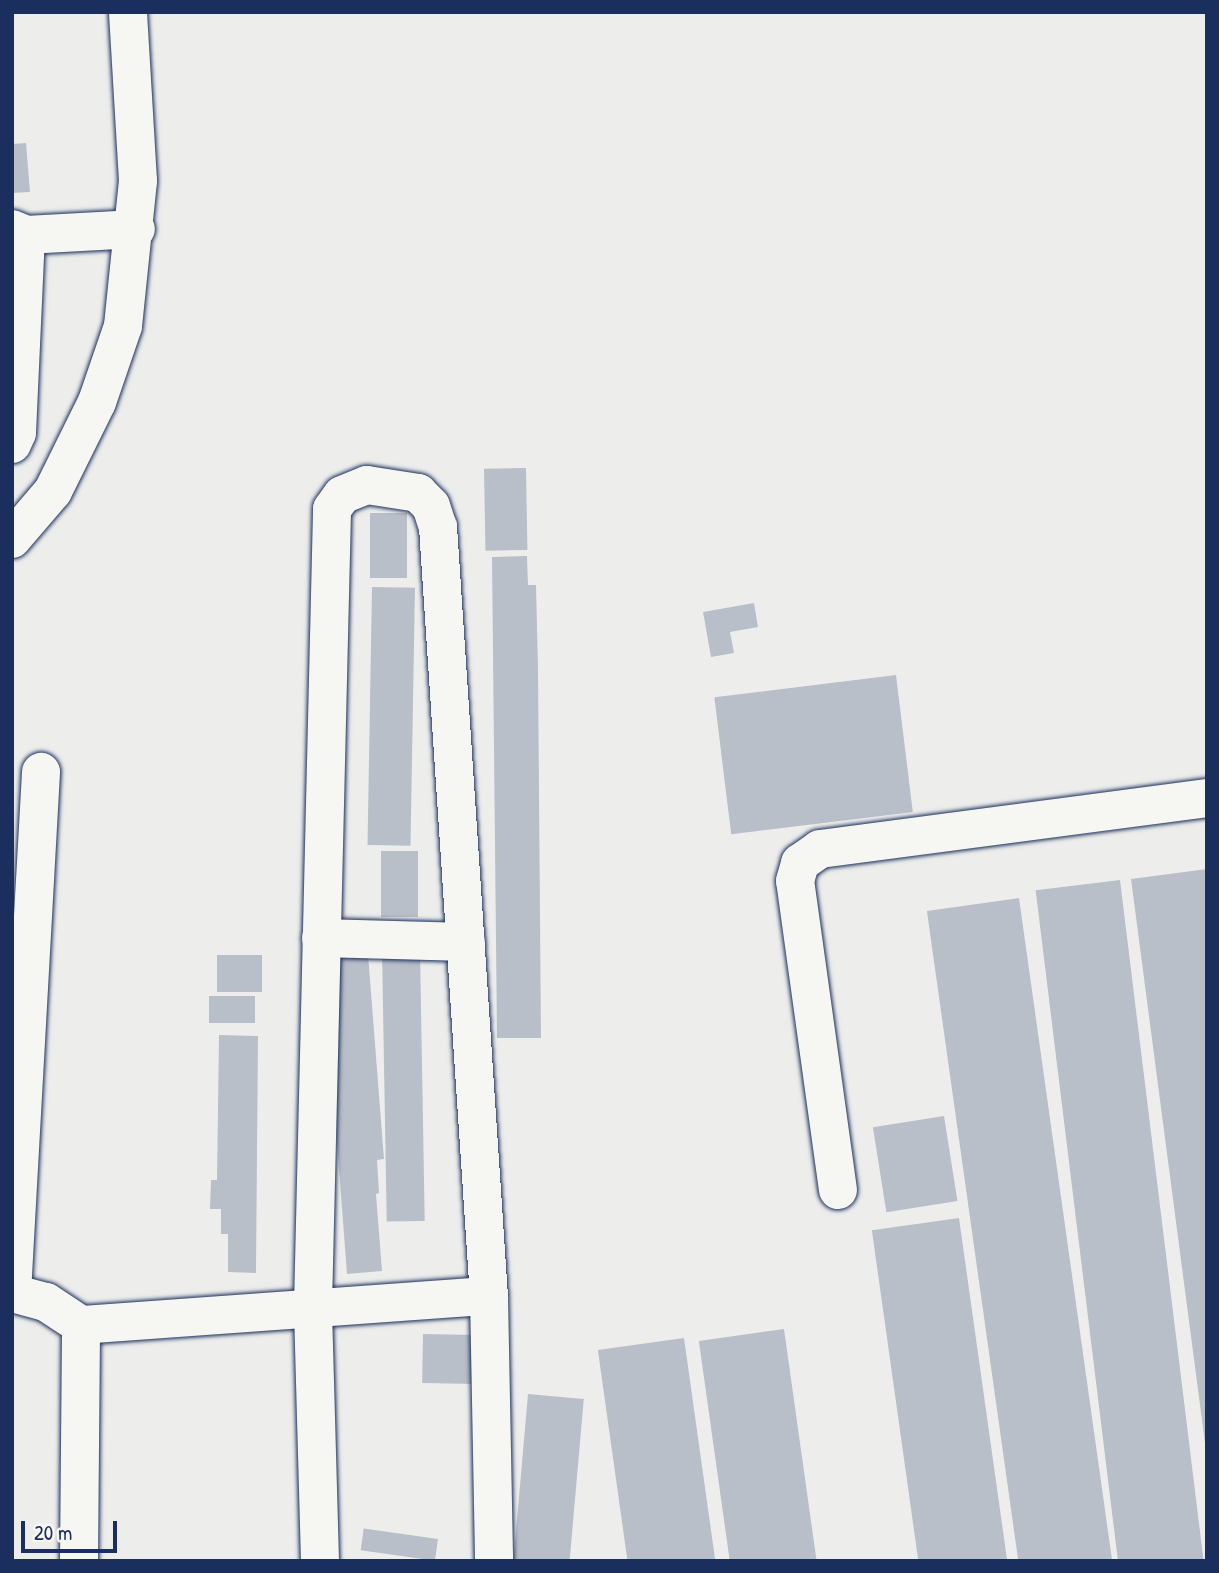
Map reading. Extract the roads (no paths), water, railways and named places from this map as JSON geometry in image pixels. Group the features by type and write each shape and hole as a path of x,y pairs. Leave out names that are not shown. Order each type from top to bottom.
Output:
{"street":[{"path":"12,539 53,491 97,402 123,326 136,229 138,181 128,12"},
{"path":"12,444 17,433 18,252 136,229"},
{"path":"320,1561 313,1306 332,509 342,495 367,485 418,493 431,506 438,527 489,1296 494,1561"},
{"path":"41,772 12,1293 46,1302 81,1325 313,1306 489,1296"},
{"path":"838,1190 795,881 800,863 820,849 1207,798"},
{"path":"321,938 466,942"},
{"path":"79,1561 81,1325"}]}
